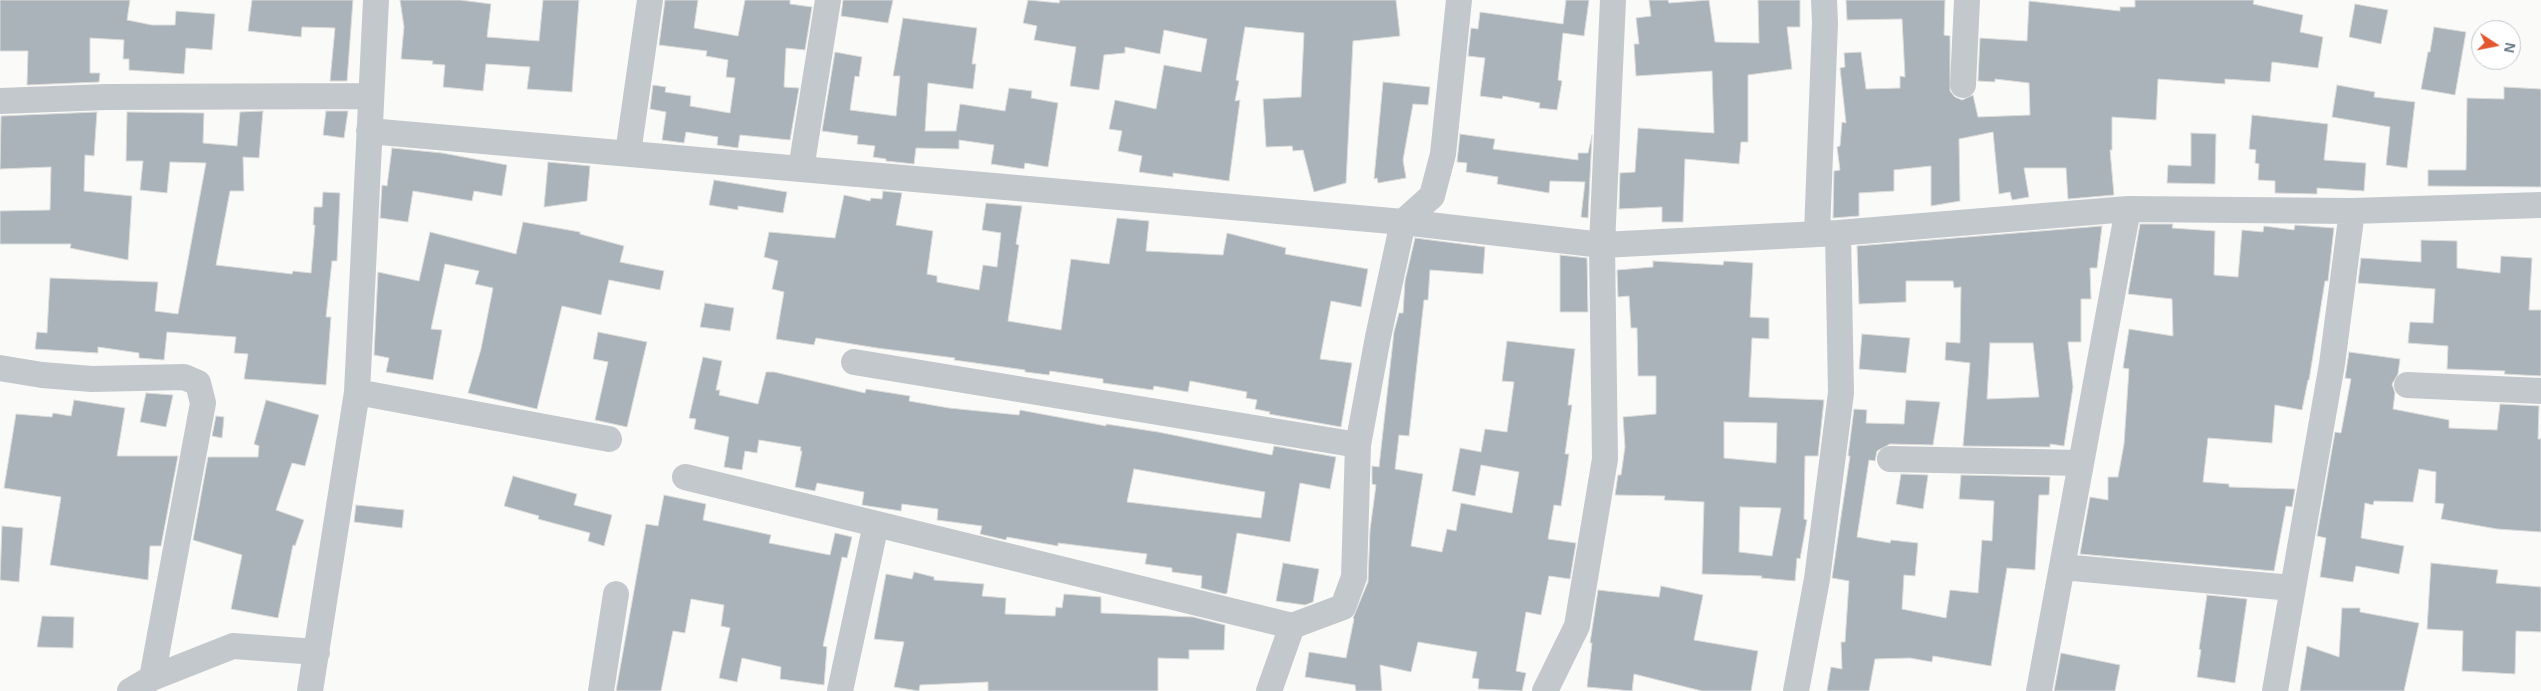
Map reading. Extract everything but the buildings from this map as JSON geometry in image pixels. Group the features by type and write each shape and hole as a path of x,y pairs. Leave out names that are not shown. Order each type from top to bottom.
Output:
{"street":[{"path":"310,691 357,392 376,0"},
{"path":"628,154 650,0"},
{"path":"801,169 828,0"},
{"path":"685,477 1292,626 1343,607 1354,577 1358,445 1403,222 1432,196 1443,154 1460,0"},
{"path":"1545,691 1578,626 1605,459 1602,244 1613,0"},
{"path":"1796,691 1817,579 1841,393 1828,233 1824,0"},
{"path":"1963,85 1967,0"},
{"path":"0,101 106,97 370,96"},
{"path":"369,130 1403,222 1602,244 1828,233 2128,209 2352,211 2541,205"},
{"path":"2039,691 2128,209"},
{"path":"2275,691 2332,364 2352,211"},
{"path":"854,362 1358,445"},
{"path":"0,368 42,376 92,379 184,377 198,383 203,402 141,684"},
{"path":"2408,385 2541,391"},
{"path":"357,392 609,439"},
{"path":"1890,460 2082,464"},
{"path":"840,691 876,524"},
{"path":"2062,567 2292,588"},
{"path":"601,691 616,594"},
{"path":"1269,691 1292,626"},
{"path":"141,684 233,646 317,652"}]}
